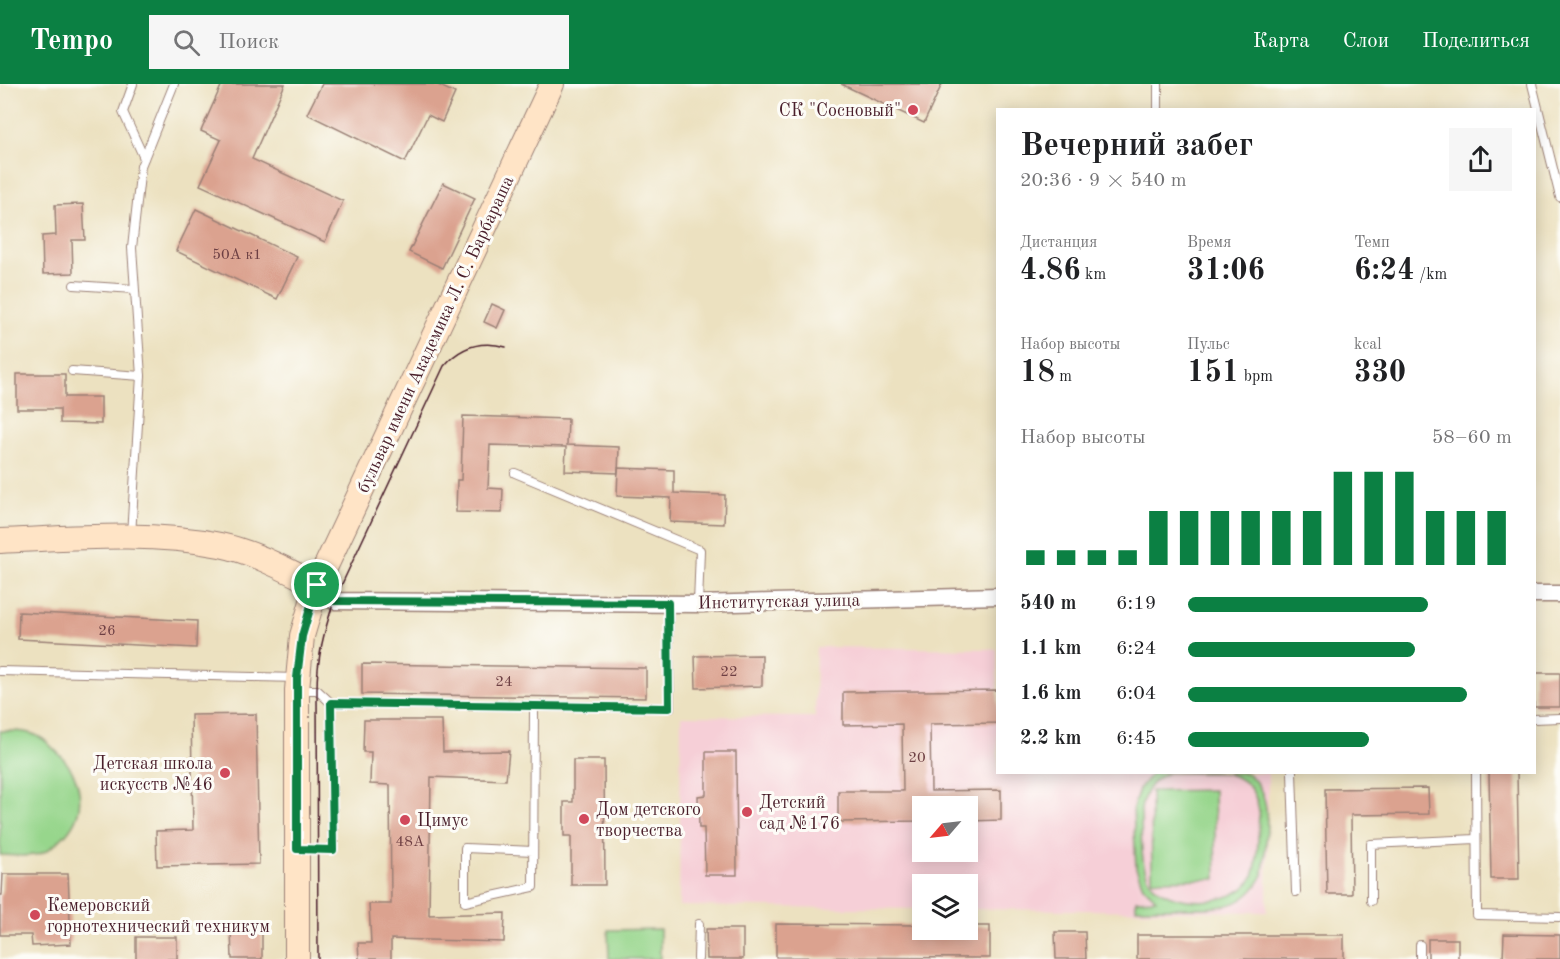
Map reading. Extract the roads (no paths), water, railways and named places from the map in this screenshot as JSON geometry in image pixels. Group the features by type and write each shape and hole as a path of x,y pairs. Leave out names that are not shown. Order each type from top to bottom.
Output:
{"street":[{"name":"бульвар имени Академика Л. С. Барбараша","path":"297,959 297,684 302,636 317,585 552,84"},
{"name":"Институтская улица","path":"0,541 131,536 220,545 263,558 317,585 334,601 698,604 996,596"},
{"path":"1536,594 1560,594"}],"lane":[{"path":"133,84 123,112 144,158"},
{"path":"131,536 141,376 132,248 141,166 174,84"},
{"path":"1158,84 1158,108"},
{"path":"1532,84 1560,197"},
{"path":"74,285 134,289"},
{"path":"72,371 141,376"},
{"path":"515,472 700,550 698,604"},
{"path":"0,671 297,684 316,690 331,703 669,708 668,603"},
{"path":"297,849 333,850 331,703"},
{"path":"533,851 465,849 465,902 533,887 534,707"},
{"path":"1536,719 1560,718"},
{"path":"1292,774 1296,892"},
{"path":"1476,774 1477,915 1560,917"},
{"path":"1371,901 1371,844 1476,839"},
{"path":"698,959 699,924"},
{"path":"1420,945 1420,959"}],"tram line":[{"path":"318,959 317,678 330,612 444,366 457,354 472,347 488,344 506,347"}],"place":[{"name":"СК \"Сосновый\"","path":"913,110"},
{"name":"Детская школа искусств №46","path":"225,773"},
{"name":"Детский сад №176","path":"747,812"},
{"name":"Дом детского творчества","path":"584,819"},
{"name":"Цимус","path":"405,820"},
{"name":"Кемеровский горнотехнический техникум","path":"35,915"}]}
